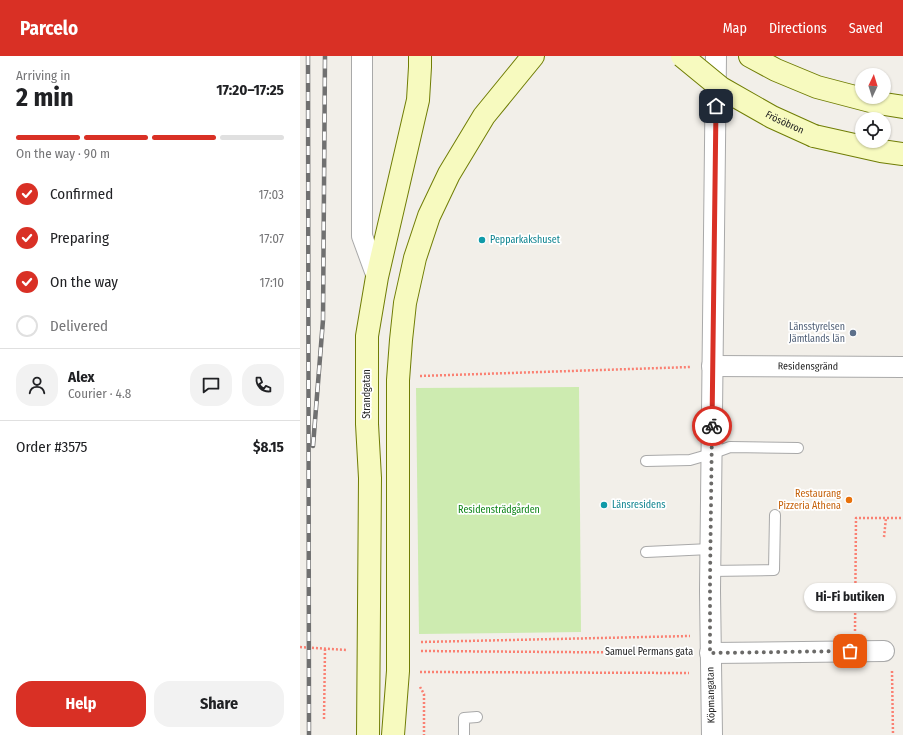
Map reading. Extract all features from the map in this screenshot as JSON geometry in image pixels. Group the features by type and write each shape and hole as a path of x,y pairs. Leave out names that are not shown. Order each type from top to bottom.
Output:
{"main road":[{"path":"393,735 398,671 407,378 401,340 405,302 415,258 429,216 449,174 484,116 533,56"},
{"name":"Frösöbron","path":"682,56 721,88 772,117 814,136 881,151 903,154"},
{"path":"750,56 776,70 817,87 878,103 903,107"},
{"path":"377,277 418,100 420,62"},
{"name":"Strandgatan","path":"368,735 370,478 367,424 367,336 377,277"}],"street":[{"name":"Strandgatan","path":"362,56 362,236 377,277"},
{"name":"Köpmangatan","path":"712,735 710,549 716,56"},
{"name":"Residensgränd","path":"712,366 903,367"},
{"path":"710,653 884,651"}],"lane":[{"path":"646,461 690,460 730,447 798,448"},
{"path":"710,572 774,570 775,515"},
{"path":"646,552 710,549"},
{"path":"464,735 464,718 477,717"}],"path":[{"path":"407,378 712,366"},
{"path":"884,537 886,518"},
{"path":"300,647 325,648 324,719"},
{"name":"Samuel Permans gata","path":"420,651 710,653"},
{"path":"420,672 711,673"},
{"path":"888,672 893,672 893,735"}],"green space":[{"name":"Residensträdgården","path":"579,387 581,632 419,634 416,388"}],"railway":[{"path":"308,56 309,735"},
{"path":"313,446 323,320 325,56"}],"way so far":[{"path":"712,426 710,653 850,651"}],"place":[{"name":"Pepparkakshuset","path":"482,240"},
{"name":"Länsstyrelsen Jämtlands län","path":"853,333"},
{"name":"Restaurang Pizzeria Athena","path":"849,500"},
{"name":"Länsresidens","path":"604,505"},
{"name":"Hi-Fi butiken","path":"850,651"}],"route":[{"path":"712,426 716,106"}]}
